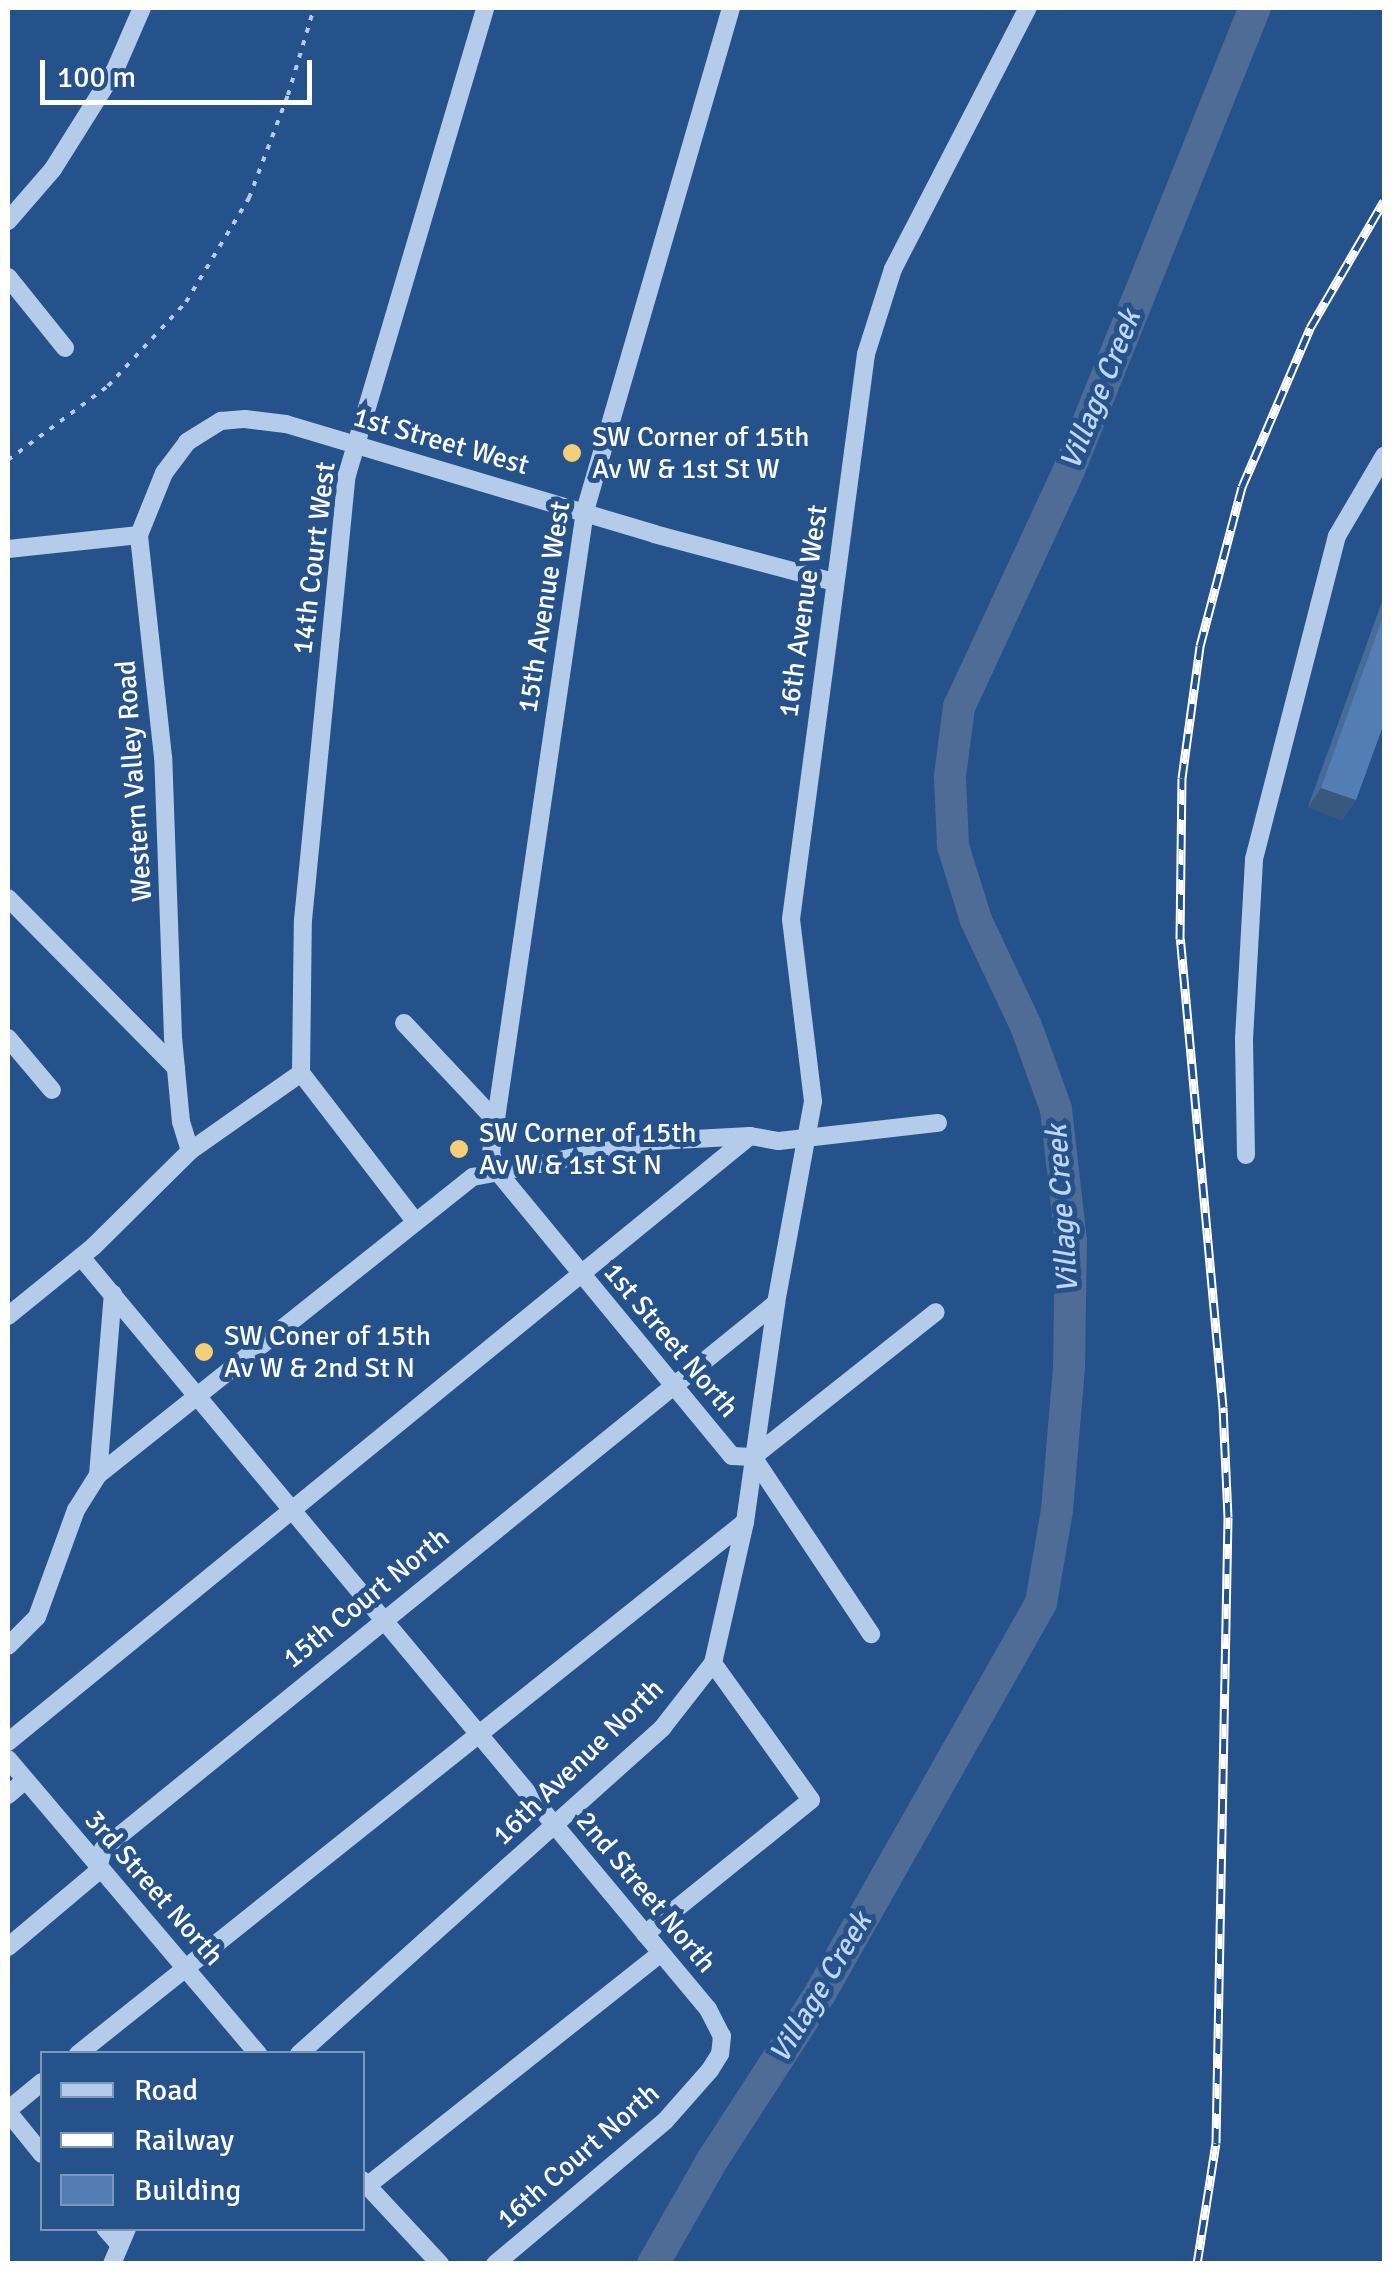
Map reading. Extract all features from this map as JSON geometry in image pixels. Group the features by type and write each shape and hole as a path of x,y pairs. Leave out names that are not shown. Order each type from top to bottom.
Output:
{"street":[{"path":"8,222 63,153 115,70 142,8"},
{"name":"14th Court West","path":"301,1073 304,920 347,475 485,8"},
{"name":"15th Avenue West","path":"497,1171 492,1153 495,1120 584,512 731,8"},
{"name":"16th Avenue West","path":"808,1136 813,1100 791,919 866,354 893,268 1028,8"},
{"path":"8,276 65,348"},
{"name":"1st Street West","path":"205,427 246,419 286,424 834,582"},
{"name":"Western Valley Road","path":"190,1152 181,1122 176,1068 163,757 138,535 164,473 187,442 205,427"},
{"path":"1246,1155 1244,1039 1254,859 1338,536 1384,456"},
{"path":"8,550 138,535"},
{"path":"8,898 176,1068"},
{"path":"404,1023 495,1120"},
{"path":"8,1038 52,1090"},
{"path":"8,1316 81,1257 190,1152 301,1073 415,1221"},
{"path":"8,1646 36,1617 76,1510 98,1475 473,1177 657,1141 750,1136 780,1141 938,1123"},
{"path":"8,1742 750,1136"},
{"name":"16th Avenue North","path":"302,2051 663,1727 713,1663 745,1522 776,1303 808,1136"},
{"name":"1st Street North","path":"497,1171 732,1456 753,1457 871,1634"},
{"name":"2nd Street North","path":"81,1257 708,2009 722,2036"},
{"path":"98,1475 113,1294"},
{"name":"15th Court North","path":"8,1948 97,1872 103,1849 776,1303"},
{"path":"753,1457 936,1312"},
{"path":"82,2051 745,1522"},
{"path":"645,1934 811,1800 713,1663"},
{"name":"3rd Street North","path":"8,1759 188,1966 256,2051"},
{"path":"8,1795 25,1780"},
{"path":"440,2264 365,2183 660,1954"},
{"name":"16th Court North","path":"495,2264 665,2121 710,2070 720,2054 722,2036"},
{"path":"40,2084 8,2111 40,2151"},
{"path":"112,2264 123,2236"}],"path":[{"path":"8,460 108,386 186,302 249,198 288,95 314,8"}],"building":[{"path":"1384,614 1384,723 1356,800 1321,788"}],"waterway":[{"name":"Village Creek","path":"653,2264 713,2159 821,1992 1041,1603 1057,1510 1069,1368 1071,1241 1056,1109 1026,1026 976,920 953,846 950,776 959,707 1069,470 1255,8"}],"railway":[{"path":"1197,2264 1216,2143 1228,1517 1223,1407 1180,939 1182,778 1200,646 1242,487 1310,328 1384,201"}],"place":[{"name":"SW Corner of 15th Av W & 1st St W","path":"572,453"},
{"name":"SW Corner of 15th Av W & 1st St N","path":"459,1149"},
{"name":"SW Coner of 15th Av W & 2nd St N","path":"204,1352"}]}
